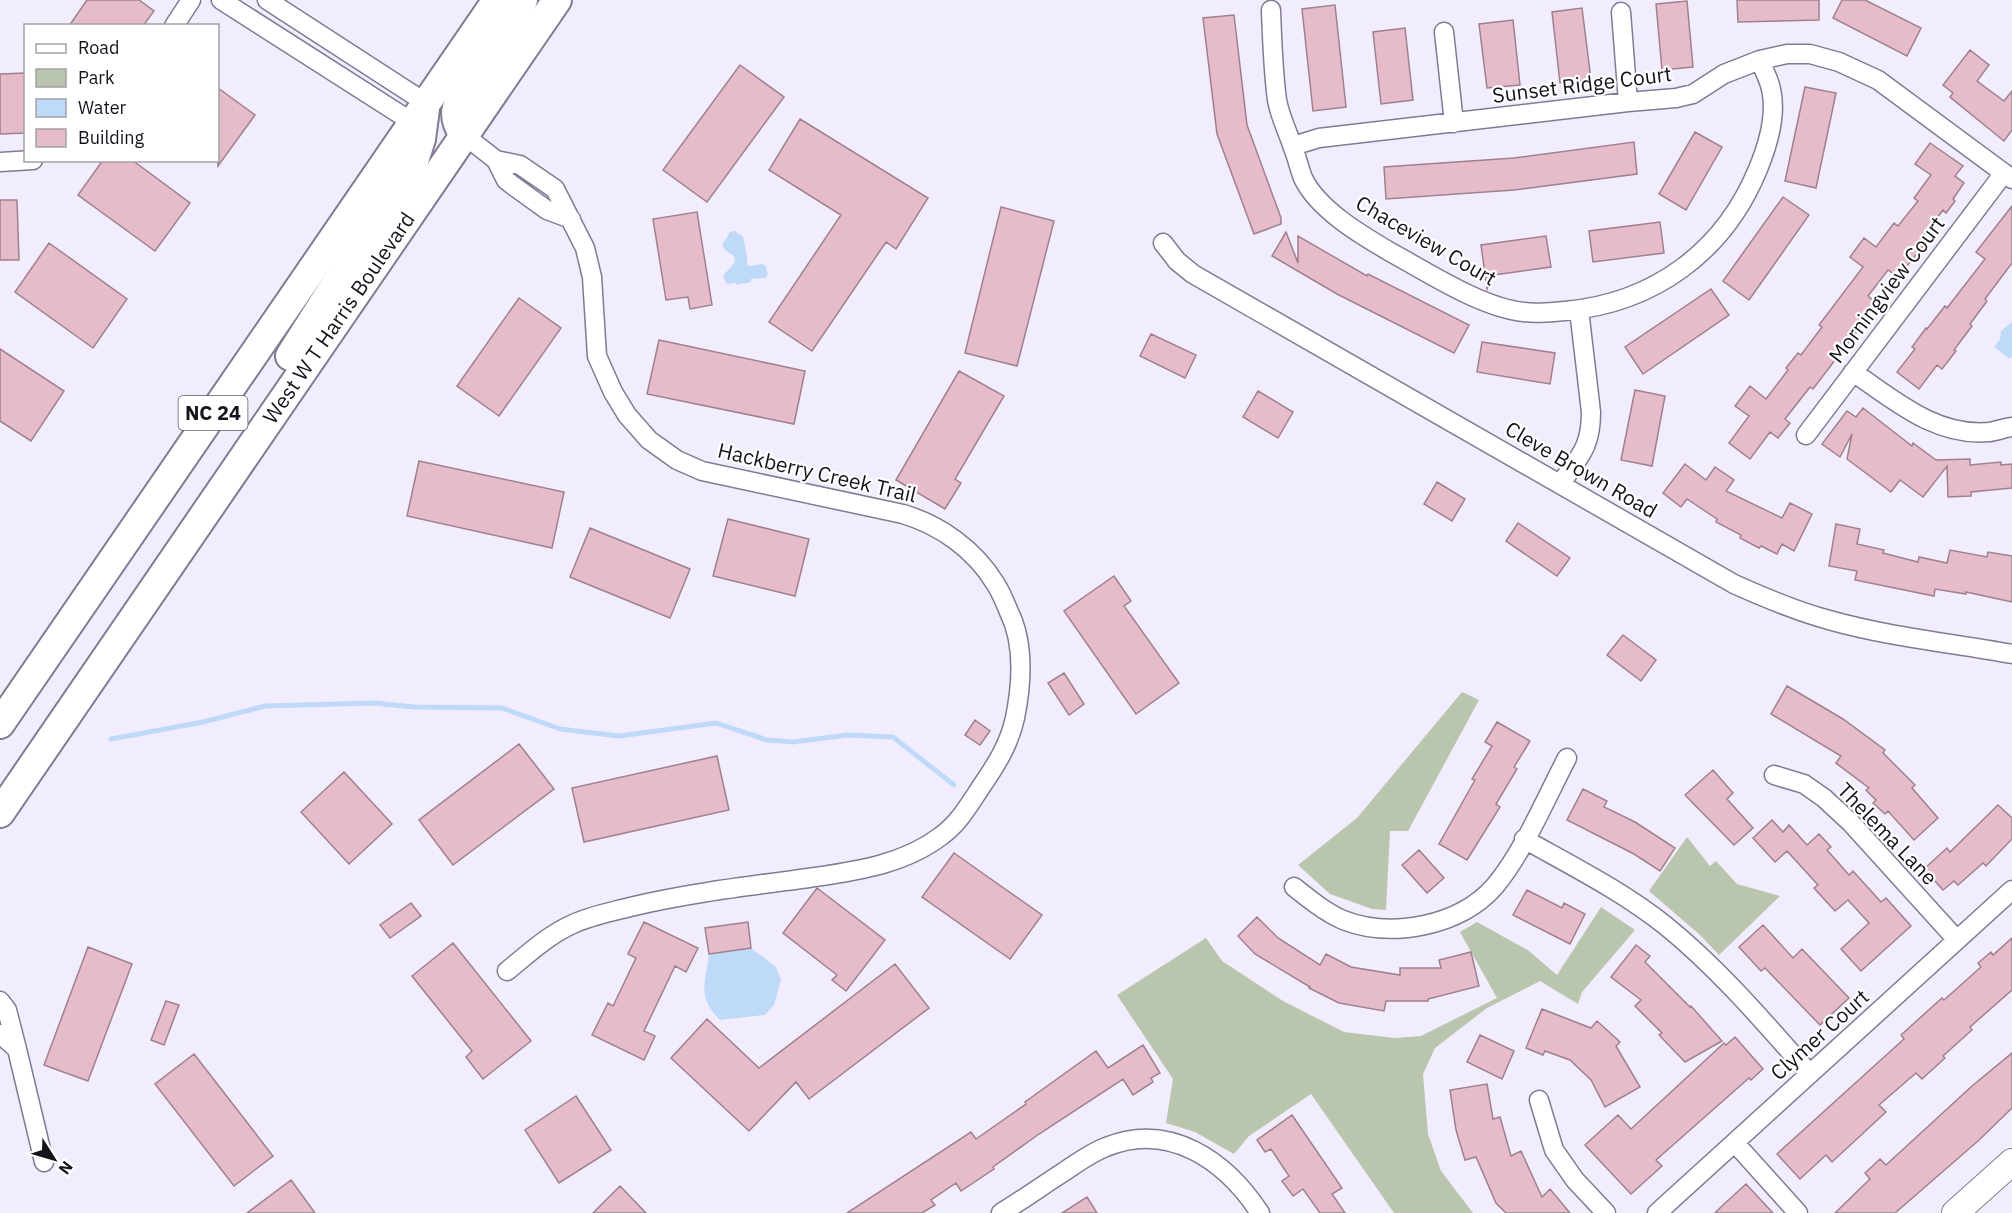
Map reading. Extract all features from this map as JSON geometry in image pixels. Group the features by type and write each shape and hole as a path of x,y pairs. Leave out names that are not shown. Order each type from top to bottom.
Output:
{"main road":[{"name":"NC 24","path":"0,724 497,0"},
{"path":"464,135 458,127 456,112 459,101 523,0"},
{"name":"West W T Harris Boulevard","path":"0,813 557,0"},
{"path":"200,520 243,430 414,160 421,139 419,113"},
{"path":"1955,1213 2012,1162"}],"street":[{"path":"175,24 191,0"},
{"path":"221,0 419,113"},
{"path":"267,0 419,113"},
{"name":"Chaceview Court","path":"1271,10 1278,103 1304,180 1319,199 1346,223 1377,244 1440,280 1497,306 1524,312 1579,310 1612,303 1643,292 1673,276 1699,255 1724,228 1742,203 1765,152 1772,109 1771,89 1760,60"},
{"path":"1621,12 1628,102"},
{"path":"1444,32 1454,123"},
{"name":"Sunset Ridge Court","path":"1293,146 1319,138 1676,98 1693,94 1724,74 1760,60 1787,54 1810,54 1860,70 1897,93 2008,176"},
{"name":"Hackberry Creek Trail","path":"464,135 496,160 520,165 555,189 585,248 592,277 597,356 613,392 627,415 649,440 678,460 702,471 903,514 926,521 946,533 980,564 995,583 1013,619 1021,661 1012,731 1001,757 961,817 943,836 920,850 894,861 861,870 664,899 616,910 574,923 552,935 507,971"},
{"path":"0,162 24,161"},
{"name":"Morningview Court","path":"1806,435 2008,176"},
{"name":"Cleve Brown Road","path":"1163,243 1177,261 1193,274 1734,584 1777,603 1830,620 2012,654"},
{"path":"1561,483 1584,451 1591,428 1579,310"},
{"path":"1853,372 1914,413 1939,426 1988,432 2012,427"},
{"path":"1294,887 1332,915 1371,928 1417,926 1454,916 1476,904 1495,885 1524,839 1567,758"},
{"name":"Thelema Lane","path":"1774,775 1804,784 1824,798 1851,823 1957,940"},
{"path":"1524,839 1604,883 1665,926 1704,960 1810,1074"},
{"name":"Clymer Court","path":"1657,1213 2012,890"},
{"path":"0,1001 7,1010 18,1049 44,1162"},
{"path":"0,1034 18,1049"},
{"path":"1539,1100 1554,1150 1575,1180 1606,1213"},
{"path":"1003,1213 1084,1158 1123,1141 1141,1140 1179,1143 1199,1152 1233,1177 1260,1213"},
{"path":"1735,1143 1798,1213"}],"green space":[{"path":"1462,692 1479,700 1408,831 1390,831 1386,910 1372,909 1330,894 1298,865 1357,818"},
{"path":"1687,837 1710,866 1716,861 1737,884 1780,896 1719,955 1700,935 1649,891"},
{"path":"1601,907 1635,930 1582,992 1578,1004 1540,981 1487,1008 1435,1048 1423,1074 1428,1134 1441,1171 1473,1213 1394,1213 1311,1094 1249,1136 1234,1154 1195,1132 1166,1123 1173,1079 1117,995 1206,938 1222,961 1283,1001 1344,1032 1394,1038 1421,1036 1497,998 1460,932 1477,922 1529,951 1557,975"}],"water":[{"path":"735,231 743,237 747,264 766,266 768,275 765,278 751,279 751,282 736,285 736,283 727,284 723,276 735,262 734,256 722,245 730,232"},
{"path":"2012,322 2012,356 2010,359 1994,347 2000,339 2001,331"},
{"path":"751,948 775,966 781,979 774,1005 765,1015 720,1020 705,996 709,954"}],"building":[{"path":"87,0 139,0 154,11 144,24 70,24"},
{"path":"1737,0 1819,0 1819,20 1738,22"},
{"path":"1842,0 1865,0 1921,28 1907,56 1833,18"},
{"path":"1687,1 1693,67 1662,70 1656,4"},
{"path":"1335,5 1346,107 1313,111 1302,9"},
{"path":"1582,8 1591,80 1560,83 1552,12"},
{"path":"1234,15 1247,125 1281,218 1281,224 1254,234 1217,134 1203,18"},
{"path":"1513,20 1520,85 1487,88 1479,24"},
{"path":"1405,28 1413,100 1381,104 1373,32"},
{"path":"1970,50 1989,65 1977,81 2004,101 2012,91 2012,130 2004,141 1950,97 1953,93 1943,85"},
{"path":"740,65 784,97 707,202 663,170"},
{"path":"24,73 24,133 0,134 0,74"},
{"path":"1805,87 1836,93 1816,188 1785,181"},
{"path":"219,89 255,115 218,166 219,162"},
{"path":"800,119 928,198 896,249 886,242 812,351 769,322 841,215 769,170"},
{"path":"1695,132 1722,147 1686,210 1659,194"},
{"path":"1634,142 1637,174 1514,190 1386,199 1384,167 1514,158"},
{"path":"1930,143 1963,166 1955,176 1964,183 1953,199 1955,201 1946,213 1943,210 1919,242 1924,245 1898,277 1888,270 1868,296 1876,303 1859,325 1861,326 1813,389 1810,387 1785,419 1790,423 1778,438 1770,432 1750,459 1729,443 1749,416 1735,406 1750,386 1766,399 1788,370 1786,368 1798,353 1801,355 1822,327 1819,325 1863,267 1850,257 1864,238 1876,247 1894,223 1898,226 1918,201 1914,198 1931,175 1915,164"},
{"path":"102,162 135,162 190,203 155,251 78,195"},
{"path":"1783,197 1809,215 1749,300 1723,281"},
{"path":"0,200 17,200 19,260 0,260"},
{"path":"2012,206 2012,263 1985,299 1987,301 1970,324 1972,326 1954,350 1956,351 1942,369 1937,365 1919,389 1897,372 1915,349 1912,347 1926,328 1945,306 1947,308 1985,259 1976,252"},
{"path":"1001,207 1054,221 1017,366 965,353"},
{"path":"697,212 712,305 690,309 688,297 666,300 653,219"},
{"path":"1660,222 1664,253 1593,262 1589,231"},
{"path":"1286,232 1298,263 1298,236 1367,276 1368,274 1469,325 1454,353 1337,294 1272,256"},
{"path":"1546,236 1551,267 1494,275 1487,289 1481,245"},
{"path":"49,243 127,299 93,348 15,292"},
{"path":"1711,289 1729,315 1643,374 1625,347"},
{"path":"519,298 561,328 499,416 457,386"},
{"path":"1151,334 1196,355 1185,378 1140,356"},
{"path":"659,340 805,371 794,424 647,394"},
{"path":"1482,342 1555,353 1550,384 1477,372"},
{"path":"0,349 64,391 31,441 0,421"},
{"path":"959,371 1004,396 955,479 961,483 945,509 896,480"},
{"path":"1635,390 1665,396 1652,466 1621,460"},
{"path":"1258,391 1293,412 1278,438 1243,417"},
{"path":"1863,408 1912,446 1913,443 1936,460 1970,459 1970,465 2001,462 2001,465 2012,464 2012,488 1971,492 1971,496 1948,497 1947,466 1923,497 1900,480 1891,492 1847,459 1852,434 1840,457 1822,444 1847,411 1856,417"},
{"path":"419,461 564,492 552,548 407,516"},
{"path":"1685,464 1706,480 1715,467 1734,480 1726,491 1782,518 1790,503 1812,514 1794,551 1782,544 1777,554 1761,546 1759,548 1740,538 1741,535 1716,522 1717,519 1687,499 1681,507 1663,493"},
{"path":"1437,482 1465,499 1452,521 1424,504"},
{"path":"728,519 809,539 795,596 713,576"},
{"path":"1518,523 1570,558 1557,576 1506,541"},
{"path":"1836,524 1860,529 1857,544 1884,550 1883,553 1918,562 1919,557 1947,563 1950,550 1987,557 1988,552 2012,556 2012,602 1966,592 1966,594 1935,589 1934,596 1855,580 1857,571 1829,566"},
{"path":"590,528 690,569 670,618 570,577"},
{"path":"1114,576 1131,601 1124,606 1179,683 1136,714 1064,611"},
{"path":"1623,635 1656,660 1641,681 1607,655"},
{"path":"1064,673 1084,704 1069,715 1048,683"},
{"path":"1787,686 1843,719 1885,750 1883,753 1915,785 1912,788 1938,818 1914,840 1888,811 1885,814 1873,803 1876,800 1866,790 1869,788 1836,763 1841,756 1771,714"},
{"path":"975,720 990,731 980,745 965,735"},
{"path":"1497,722 1530,741 1514,767 1517,769 1496,804 1500,807 1467,860 1439,844 1475,780 1472,779 1492,746 1485,742"},
{"path":"519,744 554,789 453,865 419,820"},
{"path":"717,756 729,810 584,842 572,788"},
{"path":"1713,770 1733,793 1727,799 1753,828 1734,845 1685,795"},
{"path":"344,772 392,824 349,864 301,812"},
{"path":"1583,789 1607,801 1604,807 1635,822 1675,848 1660,871 1634,854 1567,820"},
{"path":"1998,805 2012,818 2012,839 1986,866 1983,863 1958,885 1954,881 1943,890 1924,869 1947,848 1950,852"},
{"path":"1772,820 1783,832 1789,825 1807,845 1819,834 1831,847 1827,850 1849,875 1853,871 1881,902 1886,898 1911,926 1861,971 1841,949 1869,923 1848,900 1835,911 1814,888 1818,885 1787,851 1775,862 1753,838"},
{"path":"1419,850 1444,878 1427,893 1402,865"},
{"path":"954,853 1042,915 1010,959 922,897"},
{"path":"817,888 885,940 846,991 832,980 837,975 783,933"},
{"path":"1527,890 1562,908 1564,903 1585,914 1570,944 1513,915"},
{"path":"411,903 421,916 390,938 380,925"},
{"path":"1257,917 1278,938 1320,965 1326,954 1351,967 1400,975 1400,968 1441,968 1439,960 1471,952 1479,986 1428,999 1428,1001 1386,1001 1384,1011 1339,1003 1309,988 1255,954 1238,936"},
{"path":"644,922 698,948 686,972 675,966 644,1031 655,1036 644,1060 592,1035 608,1003 613,1006 636,958 628,954"},
{"path":"748,922 751,948 709,954 705,928"},
{"path":"1763,925 1793,958 1802,949 1849,998 1820,1025 1765,968 1761,971 1739,947"},
{"path":"2012,938 2012,990 1970,1027 1972,1030 1922,1079 1916,1073 1879,1105 1886,1112 1832,1162 1826,1155 1800,1179 1777,1154 1904,1039 1901,1035 1981,967 1978,963 1991,952 1993,955"},
{"path":"453,943 531,1041 483,1079 466,1057 472,1051 412,976"},
{"path":"1636,945 1650,956 1645,962 1691,1006 1722,1041 1685,1062 1659,1035 1662,1033 1635,1006 1641,1000 1611,977"},
{"path":"88,947 132,964 88,1081 44,1065"},
{"path":"895,964 929,1008 809,1099 796,1082 749,1131 671,1058 707,1019 759,1068"},
{"path":"166,1001 179,1005 164,1045 151,1040"},
{"path":"1542,1009 1591,1028 1597,1021 1620,1042 1616,1046 1640,1087 1605,1107 1591,1080 1570,1060 1545,1051 1543,1055 1526,1048"},
{"path":"1480,1035 1514,1051 1502,1079 1467,1062"},
{"path":"1735,1037 1763,1069 1751,1080 1749,1078 1656,1160 1662,1166 1631,1194 1585,1145 1618,1115 1631,1129 1724,1043 1726,1045"},
{"path":"1143,1045 1160,1073 1151,1078 1153,1082 1133,1095 1123,1079 1039,1134 961,1191 956,1183 931,1200 935,1205 922,1213 847,1213 971,1132 976,1139 1096,1051 1108,1068"},
{"path":"2012,1053 2012,1108 1978,1141 1895,1213 1835,1213 1870,1179 1865,1173 1880,1159 1886,1165 1972,1086"},
{"path":"194,1054 273,1156 234,1186 155,1084"},
{"path":"1487,1084 1493,1119 1500,1117 1511,1156 1521,1151 1542,1197 1550,1189 1570,1213 1506,1213 1496,1203 1476,1157 1465,1160 1456,1130 1450,1090"},
{"path":"576,1096 611,1150 559,1183 525,1130"},
{"path":"1292,1115 1342,1188 1332,1194 1345,1213 1320,1213 1303,1189 1293,1196 1282,1181 1289,1176 1271,1149 1265,1152 1257,1140"},
{"path":"291,1180 315,1213 247,1213"},
{"path":"1746,1184 1773,1213 1715,1213 1723,1205"},
{"path":"620,1186 646,1213 593,1213"},
{"path":"1087,1197 1097,1213 1062,1213"}],"waterway":[{"path":"111,739 203,722 265,706 374,703 414,707 502,708 560,729 619,736 716,723 767,740 793,742 847,735 893,737 954,785"}]}
